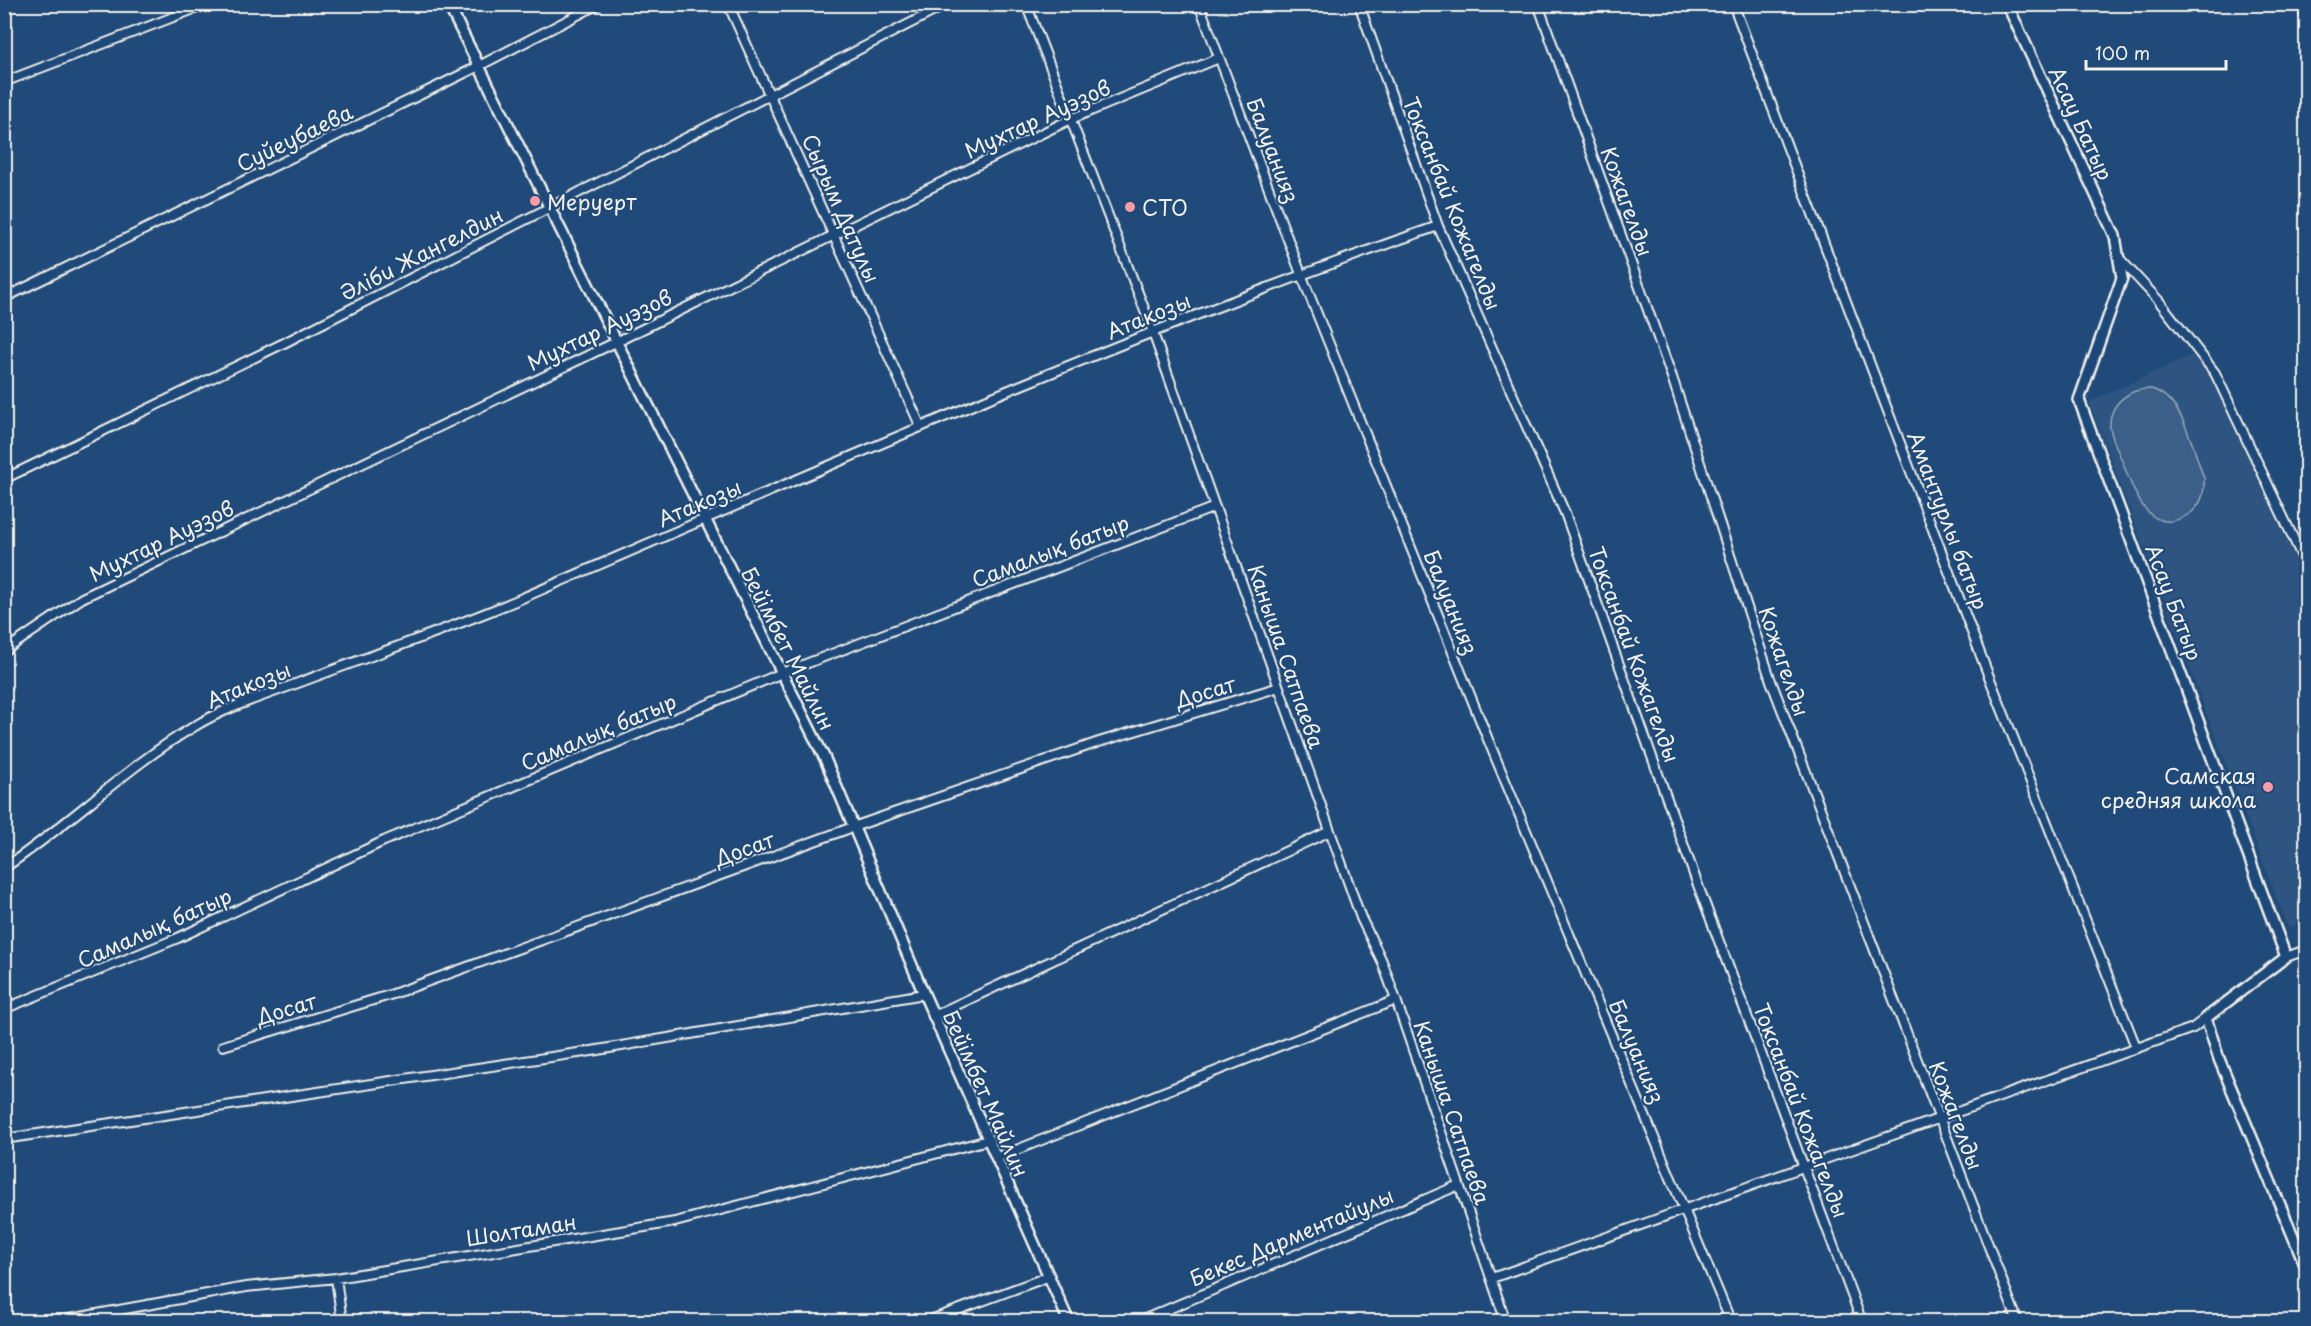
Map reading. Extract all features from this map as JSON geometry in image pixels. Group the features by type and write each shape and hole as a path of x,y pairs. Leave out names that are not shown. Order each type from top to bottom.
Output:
{"street":[{"path":"4,82 207,4"},
{"name":"Бейімбет Майлин","path":"448,4 477,67 825,759 933,1016 1069,1322"},
{"name":"Суйеубаева","path":"4,298 477,67 587,7 599,4"},
{"name":"Сырым Датулы","path":"728,4 921,427"},
{"name":"Әліби Жангелдин","path":"4,479 284,343 948,4"},
{"name":"Каныша Сатпаева","path":"1026,4 1153,332 1361,918 1382,960 1506,1322"},
{"name":"Балуанияз","path":"1199,4 1301,274 1489,742 1731,1322"},
{"name":"Токсанбай Кожагелды","path":"1359,4 1438,226 1565,513 1696,880 1862,1322"},
{"name":"Кожагелды","path":"1538,4 1672,377 1771,681 2018,1322"},
{"name":"Амантурлы батыр","path":"1733,4 1986,669 2136,1047"},
{"name":"Асау Батыр","path":"2007,4 2115,236 2122,278 2079,400 2286,957"},
{"path":"2301,4 2307,19"},
{"name":"Мухтар Ауэзов","path":"4,651 82,598 616,342 1071,119 1219,58"},
{"name":"Атакозы","path":"4,868 104,791 196,725 257,699 515,601 921,427 1153,332 1301,274 1438,226"},
{"name":"Асау Батыр","path":"2119,258 2159,301 2215,373 2307,564"},
{"name":"Самалық батыр","path":"4,1009 178,938 384,841 782,673 1215,507"},
{"name":"Досат","path":"223,1046 393,994 853,827 1099,742 1279,687"},
{"path":"933,1016 1330,831"},
{"path":"1492,1278 1684,1208 1803,1168 1938,1117 2193,1028 2286,957 2307,950"},
{"path":"4,1139 598,1050 924,994"},
{"path":"996,1158 1396,1000"},
{"path":"2206,1018 2219,1059 2307,1267"},
{"name":"Шолтаман","path":"54,1322 246,1287 336,1278 675,1222 988,1140"},
{"name":"Бекес Дарментайулы","path":"1138,1322 1459,1185"},
{"path":"925,1322 1050,1276"},
{"path":"336,1278 342,1322"}],"shaded area":[{"path":"2198,352 2306,581 2306,920 2288,928 2089,402"},
{"path":"2151,389 2162,394 2179,413 2204,478 2203,493 2197,507 2189,514 2175,520 2164,521 2154,517 2146,510 2133,489 2110,428 2112,412 2122,399 2135,391"}],"place":[{"name":"Меруерт","path":"535,201"},
{"name":"CTO","path":"1130,207"},
{"name":"Самская средняя школа","path":"2268,787"}]}
